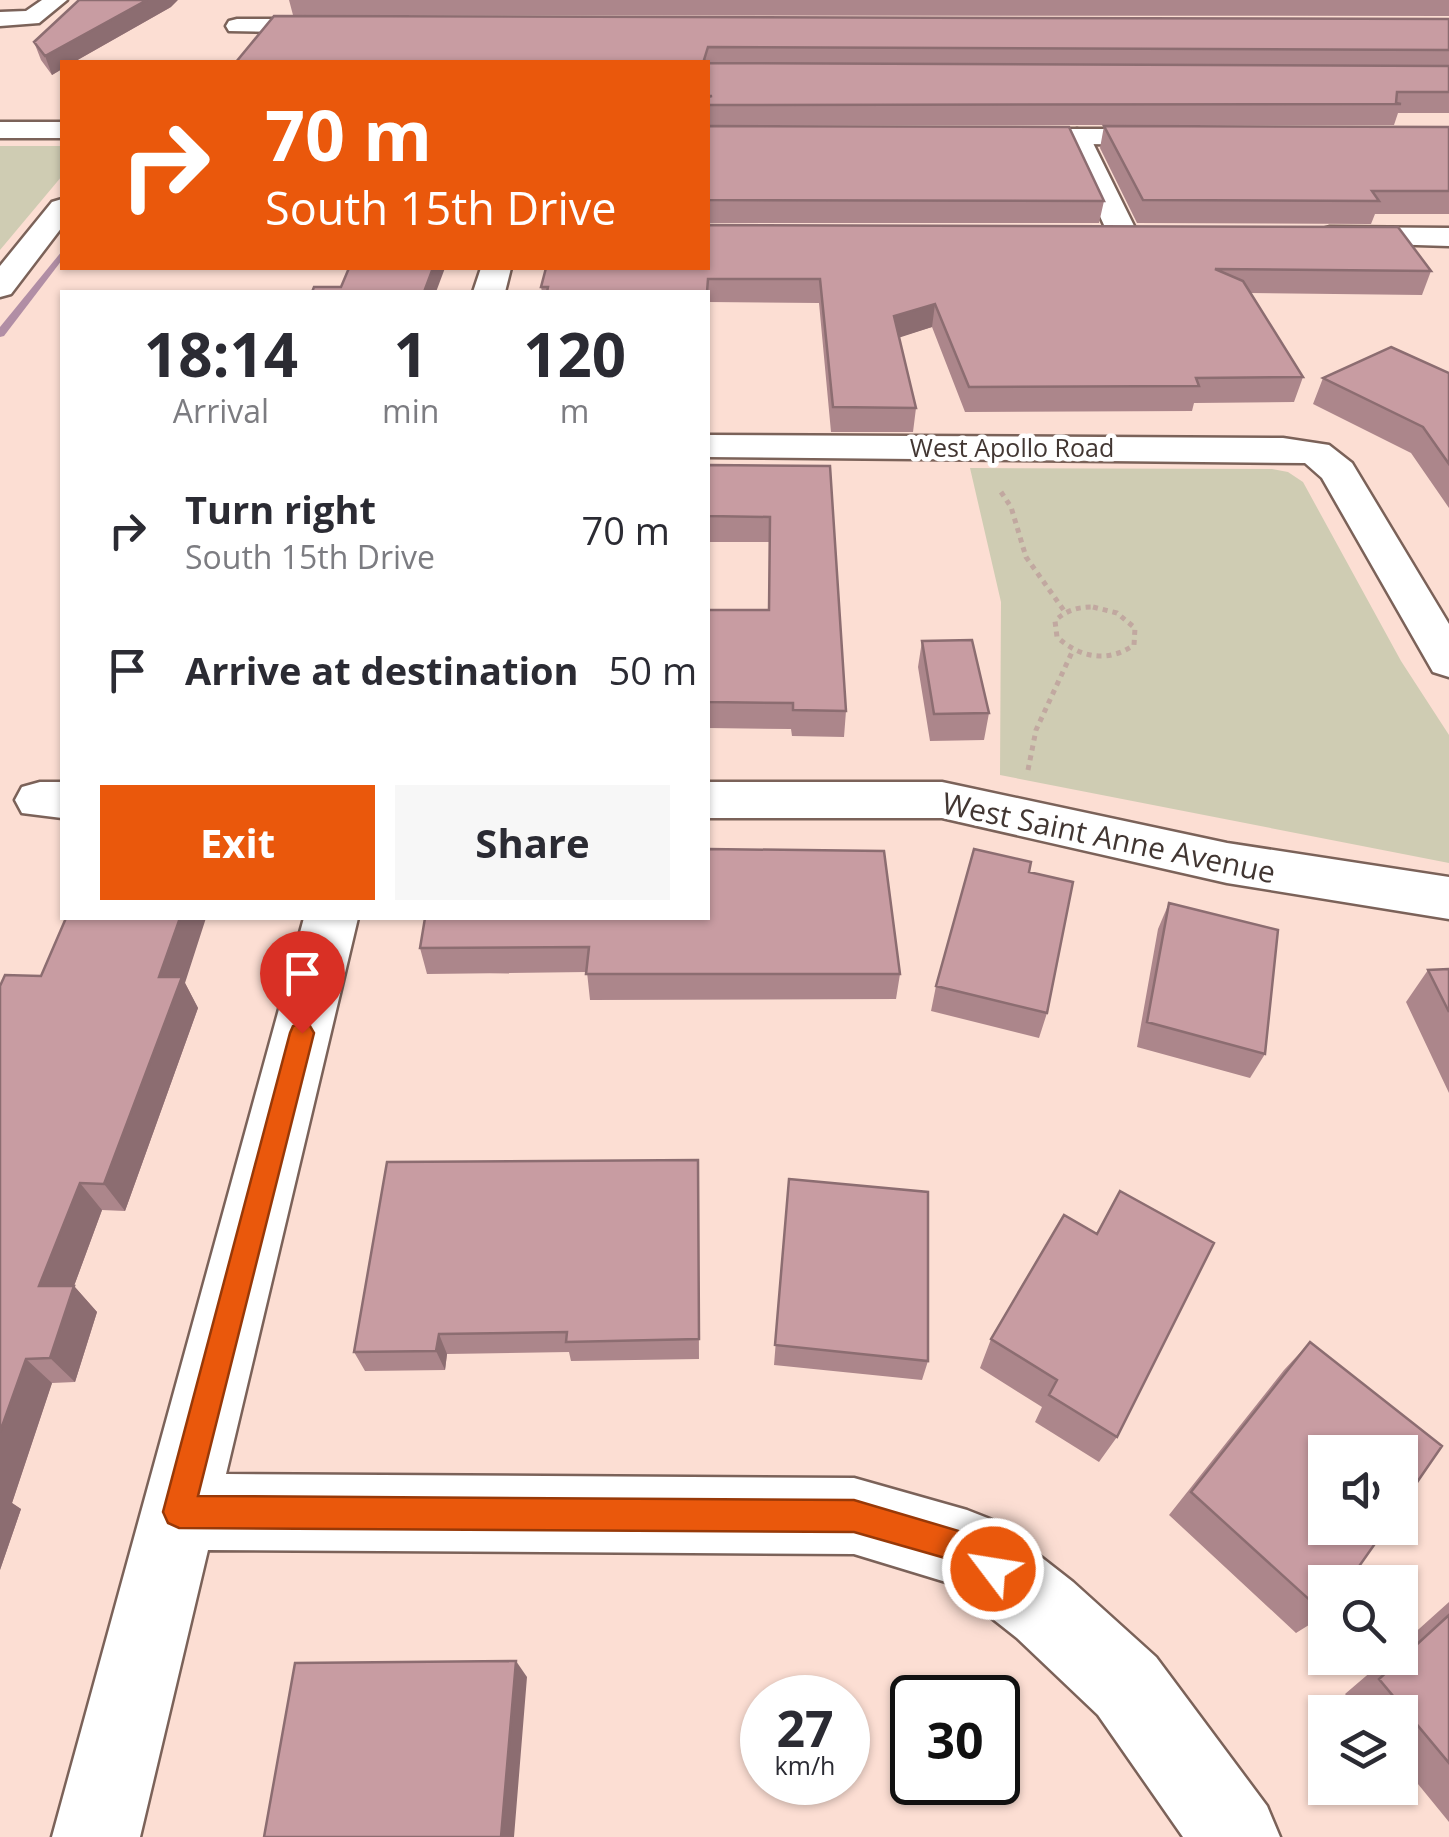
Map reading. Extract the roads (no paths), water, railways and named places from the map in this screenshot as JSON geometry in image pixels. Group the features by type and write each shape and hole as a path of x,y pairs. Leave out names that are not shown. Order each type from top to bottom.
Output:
{"street":[{"path":"0,20 31,18 56,0"},
{"path":"218,50 256,0"},
{"path":"236,26 360,26"},
{"path":"0,130 60,130"},
{"path":"980,136 1194,137"},
{"path":"1076,137 1124,236"},
{"path":"0,287 60,211"},
{"path":"1084,236 1163,236"},
{"path":"1299,236 1449,237"},
{"name":"West Apollo Road","path":"710,446 1283,448 1316,453 1338,471 1449,662"},
{"name":"West Saint Anne Avenue","path":"710,800 942,800 1226,863 1449,898"},
{"path":"96,1837 330,920"},
{"path":"179,1512 854,1516 967,1549 1045,1610 1127,1686 1236,1837"}],"waterway":[{"path":"0,334 60,257"}]}
